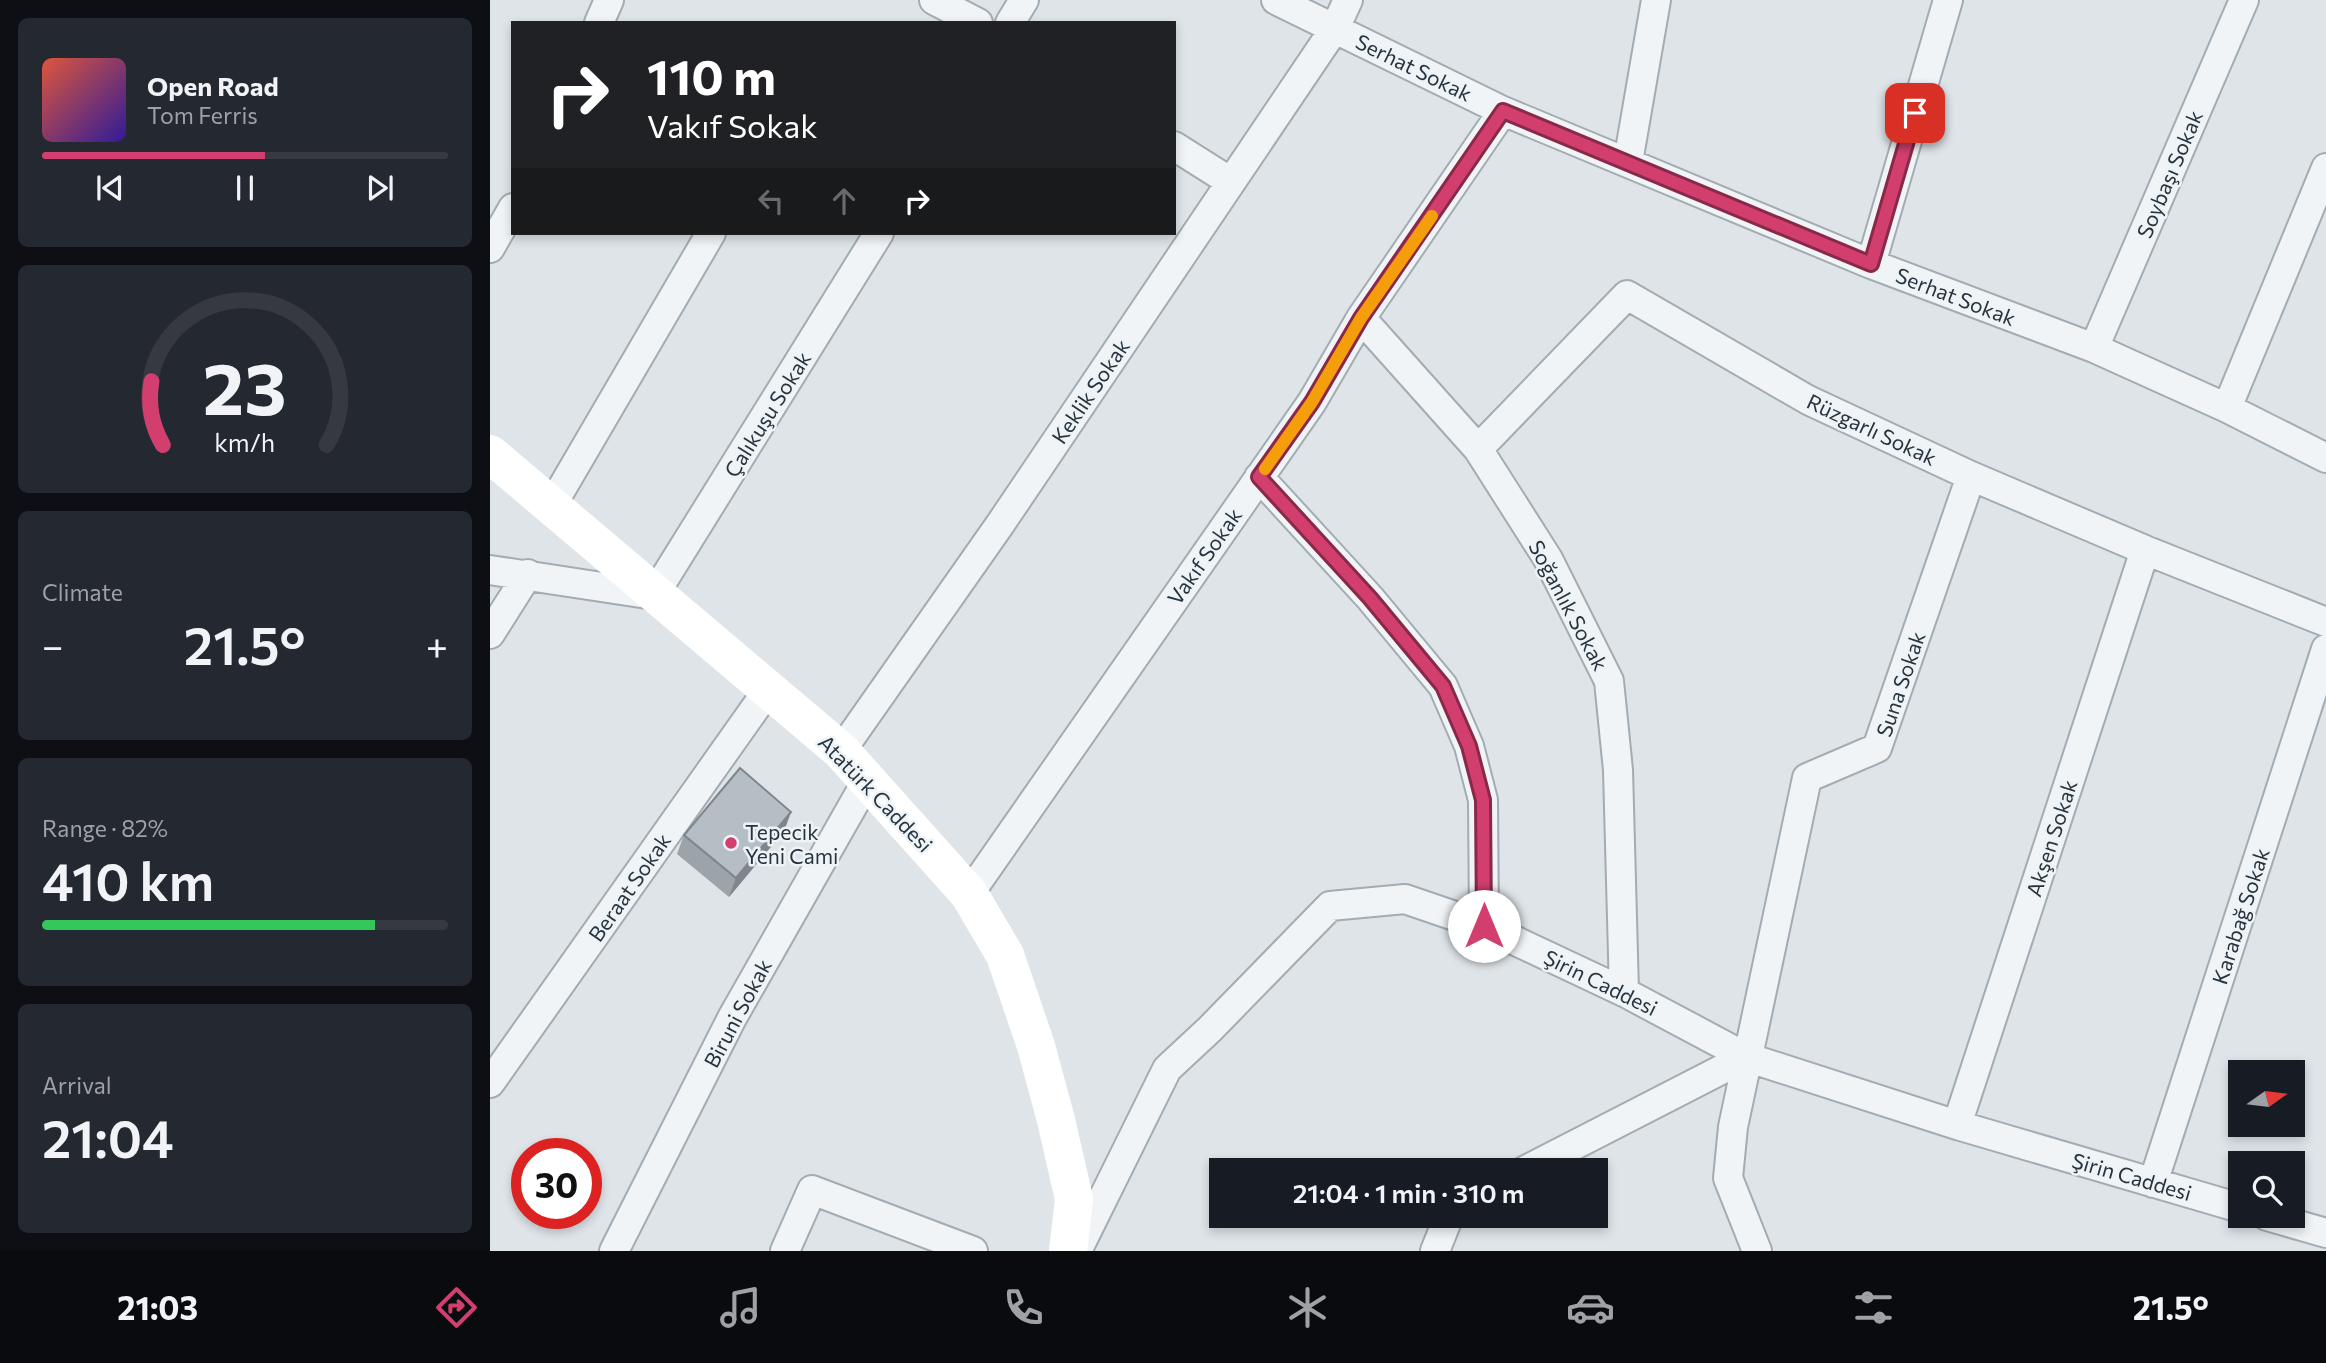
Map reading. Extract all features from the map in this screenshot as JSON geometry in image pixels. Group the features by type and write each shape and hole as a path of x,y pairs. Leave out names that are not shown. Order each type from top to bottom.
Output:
{"main road":[{"name":"Atatürk Caddesi","path":"490,454 841,751 969,894 1005,955 1036,1046 1074,1199 1068,1251"}],"street":[{"path":"600,21 609,0"},
{"path":"934,0 974,21"},
{"path":"1011,21 1024,0"},
{"name":"Serhat Sokak","path":"1276,0 1503,111 1871,264 2094,348 2227,408 2326,458"},
{"name":"Keklik Sokak","path":"841,751 1001,523 1335,28 1348,0"},
{"path":"1628,162 1656,0"},
{"path":"1871,264 1948,0"},
{"name":"Soybaşı Sokak","path":"2094,348 2244,0"},
{"name":"Vakıf Sokak","path":"969,894 1312,402 1361,318 1503,111"},
{"path":"1176,147 1231,182"},
{"path":"2227,408 2323,182"},
{"path":"490,247 511,211"},
{"path":"552,505 709,235"},
{"name":"Çalıkuşu Sokak","path":"654,595 879,235"},
{"name":"Rüzgarlı Sokak","path":"1478,449 1627,295 1808,400 1971,476 2326,622"},
{"name":"Soğanlık Sokak","path":"1361,318 1478,449 1548,559 1609,681 1618,770 1624,992"},
{"name":"Suna Sokak","path":"1746,1056 1807,778 1878,748 1971,476"},
{"path":"1259,477 1370,598 1443,686 1469,746 1483,800 1484,926"},
{"name":"Akşen Sokak","path":"1957,1125 2146,550"},
{"path":"490,570 654,595"},
{"path":"490,634 528,574"},
{"name":"Karabağ Sokak","path":"2153,1183 2326,649"},
{"name":"Beraat Sokak","path":"490,1083 768,690"},
{"name":"Biruni Sokak","path":"614,1251 732,1018 868,779"},
{"name":"Şirin Caddesi","path":"1077,1251 1167,1069 1210,1029 1329,906 1405,899 1484,926 1624,992 1746,1056 1957,1125 2228,1205"},
{"path":"1549,1158 1746,1056"},
{"path":"1746,1056 1733,1127 1728,1178 1757,1251"},
{"path":"785,1251 812,1190 973,1251"},
{"path":"2305,1227 2326,1233"},
{"path":"1435,1251 1444,1228"}],"building":[{"name":"Tepecik Yeni Cami","path":"740,768 791,812 736,878 684,835"}],"slow traffic":[{"path":"1265,469 1312,402 1361,318 1432,216"}],"place":[{"name":"Tepecik Yeni Cami","path":"731,843"}],"route":[{"path":"1484,926 1483,800 1469,746 1443,686 1370,598 1259,477 1312,402 1361,318 1503,111 1871,264 1915,113"}]}
